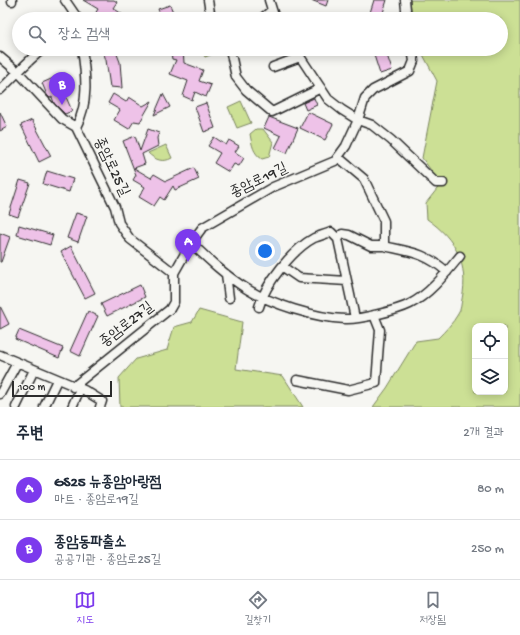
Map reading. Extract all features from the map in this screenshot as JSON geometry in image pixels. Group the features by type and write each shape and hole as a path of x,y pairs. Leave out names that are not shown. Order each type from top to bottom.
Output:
{"street":[{"path":"65,0 73,12"},
{"path":"208,0 210,12"},
{"path":"269,0 272,10 270,12"},
{"path":"405,0 406,12"},
{"path":"0,90 19,73 28,60 33,56"},
{"path":"76,127 83,114 86,73 83,56"},
{"path":"232,56 236,77 246,90 272,112 321,88"},
{"name":"종암로19길","path":"174,273 191,243 202,228 273,187 335,161 346,146 358,120 365,98 373,90 410,71 414,61 413,56"},
{"name":"종암로25길","path":"0,57 19,73 62,119 76,127 115,207 119,223 130,239 174,273"},
{"path":"273,67 300,57 328,99 358,120 372,125 391,140 436,183 443,183"},
{"path":"338,157 364,179 384,221 384,246"},
{"path":"259,307 262,296 297,250 314,238 331,232 338,239 355,318"},
{"path":"338,239 342,234 349,235 371,246 384,246 420,254 434,260 448,272"},
{"path":"191,243 226,274 248,290 307,312 346,319 374,315 410,304 439,282 460,256"},
{"path":"283,267 299,278 347,282"},
{"name":"종암로27길","path":"72,407 77,388 170,309 174,302 174,273"},
{"path":"226,274 229,298"},
{"path":"297,380 348,390 376,383 380,330 374,315"},
{"path":"0,355 77,388 102,401 100,407"},
{"path":"0,394 17,363"},
{"path":"16,407 34,370"},
{"path":"44,407 57,380"}],"green space":[{"path":"410,0 520,0 520,407 373,407 387,388 416,341 438,338 454,321 460,309 464,287 462,264 453,244 446,235 427,219 426,203 441,184 422,158 437,81 424,56 508,56 508,12 411,12"},
{"path":"241,101 251,123 237,128 228,107"},
{"path":"256,129 263,129 273,142 269,157 262,159 253,148 250,134"},
{"path":"166,145 172,158 169,160 159,160 148,153"},
{"path":"199,310 242,322 236,369 283,376 303,407 120,407 119,378 136,359 167,350 174,327 192,322"}],"building":[{"path":"83,0 114,0 117,2 113,8 119,12 96,12 98,9"},
{"path":"311,0 328,0 326,6"},
{"path":"374,0 387,0 383,12 370,12"},
{"path":"170,5 173,12 159,12 158,9"},
{"path":"105,56 118,56 120,62 122,88 110,87"},
{"path":"171,56 184,56 184,63 203,70 199,81 211,85 206,97 195,92 192,100 183,96 188,81 170,74 176,60 172,59"},
{"path":"374,56 387,56 392,70 380,74"},
{"path":"65,73 72,89 64,92 72,111 65,114 54,103 52,97 50,98 47,95 42,83"},
{"path":"113,94 126,102 129,97 143,106 152,101 140,122 134,121 129,129 114,120 120,110 108,103"},
{"path":"163,94 170,107 154,115"},
{"path":"314,98 317,105 306,110 303,103"},
{"path":"206,103 215,128 204,132 195,107"},
{"path":"0,112 7,127 0,131"},
{"path":"308,112 333,124 325,140 300,128"},
{"path":"269,117 298,128 287,153 275,148 281,136 264,128"},
{"path":"32,120 51,156 39,162 21,125"},
{"path":"148,129 159,133 157,138 158,146 142,154 145,164 134,168 151,178 154,174 166,181 194,168 199,179 175,190 173,186 164,200 160,197 154,206 139,197 145,187 133,180 136,175 123,141 135,136 140,151"},
{"path":"214,137 226,145 229,140 239,146 235,152 244,158 239,166 234,164 229,172 214,163 220,153 208,146"},
{"path":"47,171 73,179 69,192 43,184"},
{"path":"20,180 30,183 18,217 9,214"},
{"path":"76,213 87,216 78,242 67,238"},
{"path":"19,225 53,235 50,245 17,235"},
{"path":"0,233 10,237 1,262 0,262"},
{"path":"71,246 95,293 85,298 61,252"},
{"path":"140,285 145,297 107,316 101,304"},
{"path":"0,306 9,324 0,329"},
{"path":"88,311 98,316 80,356 70,351"},
{"path":"19,330 63,348 59,358 15,339"}],"place":[{"name":"종암동파출소","path":"62,105"},
{"name":"GS25 뉴종암아랑점","path":"188,262"}]}
